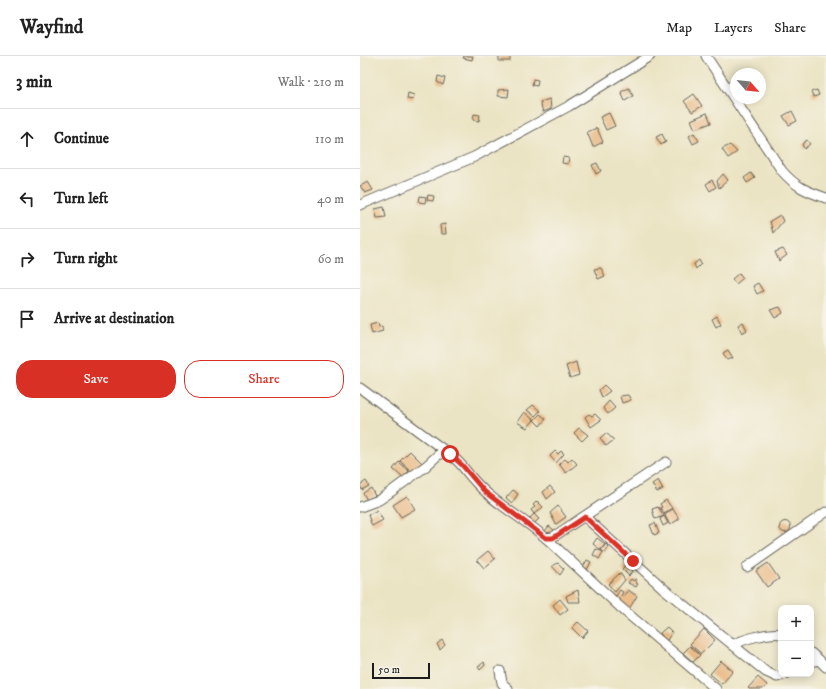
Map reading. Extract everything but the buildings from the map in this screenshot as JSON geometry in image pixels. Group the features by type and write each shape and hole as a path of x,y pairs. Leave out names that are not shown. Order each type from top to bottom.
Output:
{"street":[{"path":"360,205 474,157 569,106 650,56"},
{"path":"706,56 782,171 791,182 800,188 826,198"},
{"path":"360,388 450,454 462,465 485,492 546,538 620,607 716,689"},
{"path":"360,507 379,500 413,476 438,455 442,453 450,454"},
{"path":"546,538 553,538 666,462"},
{"path":"748,567 826,512"},
{"path":"585,517 663,588 772,676 778,677"},
{"path":"733,645 738,642 763,636 778,634"},
{"path":"815,661 826,667"},
{"path":"500,671 502,683 508,689"}],"route":[{"path":"450,454 462,465 485,492 546,538 553,538 585,517 633,561"}]}
